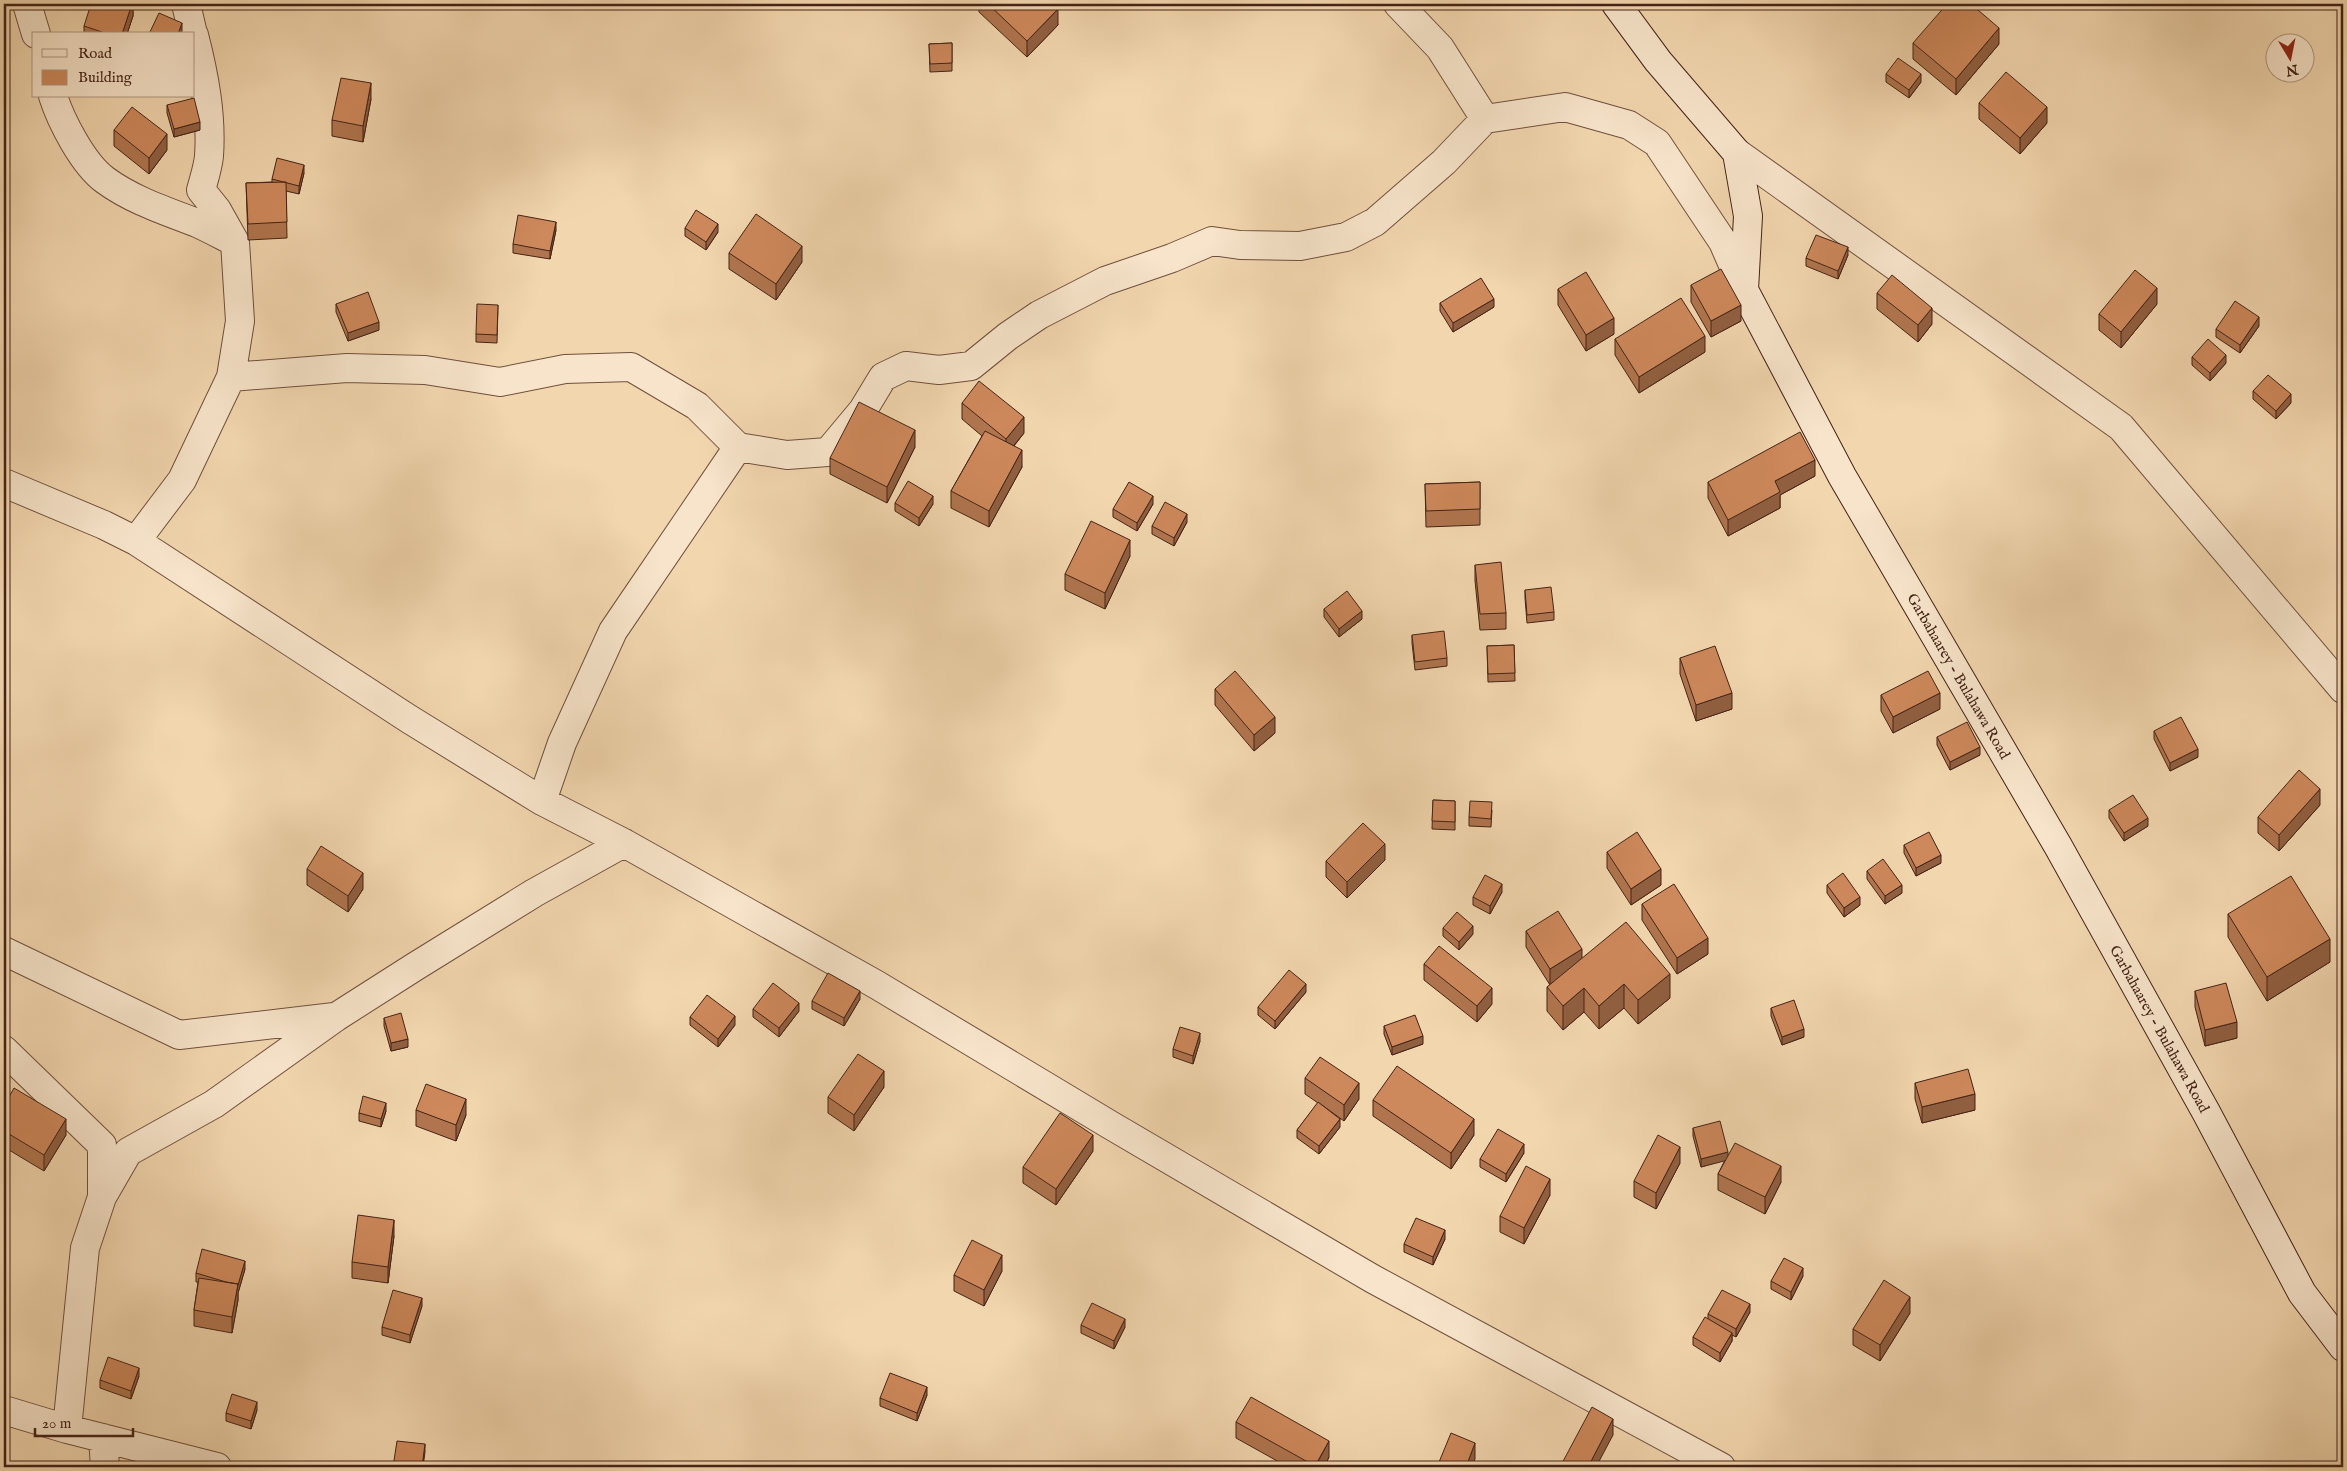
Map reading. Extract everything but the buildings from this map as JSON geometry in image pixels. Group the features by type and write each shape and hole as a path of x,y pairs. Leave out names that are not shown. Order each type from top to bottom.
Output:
{"street":[{"path":"27,4 35,32"},
{"path":"186,4 193,32"},
{"path":"231,377 347,368 425,370 500,382 565,369 632,368 697,406 738,447 787,456 828,452 863,410 883,377 906,366 939,370 972,366 1008,336 1039,315 1106,281 1212,242 1240,245 1300,246 1346,236 1375,222 1444,162 1485,119 1440,48 1398,4"},
{"path":"1616,4 1658,61 1737,153 2121,427 2343,689"},
{"path":"136,541 182,480 231,377 240,322 235,242 217,210 201,190 209,158 209,115 203,70 195,38"},
{"path":"54,98 60,118 80,150 104,179 147,204 200,224 235,242"},
{"name":"Garbahaarey - Bulahawa Road","path":"1485,119 1564,107 1629,125 1657,143 1722,242 1744,290 1842,476 2058,846 2206,1112 2302,1293 2343,1347"},
{"path":"1737,153 1748,216 1744,290"},
{"path":"542,801 562,743 613,631 738,447"},
{"path":"4,483 104,525 136,541 400,713 542,801 624,843 877,985 1373,1279 1722,1467"},
{"path":"67,1429 85,1248 102,1197 128,1152 214,1104 336,1017 526,898 624,843"},
{"path":"4,950 178,1034 336,1017"},
{"path":"4,1050 102,1145 102,1197"},
{"path":"4,1410 67,1429 217,1467"},
{"path":"103,1438 105,1467"}]}
